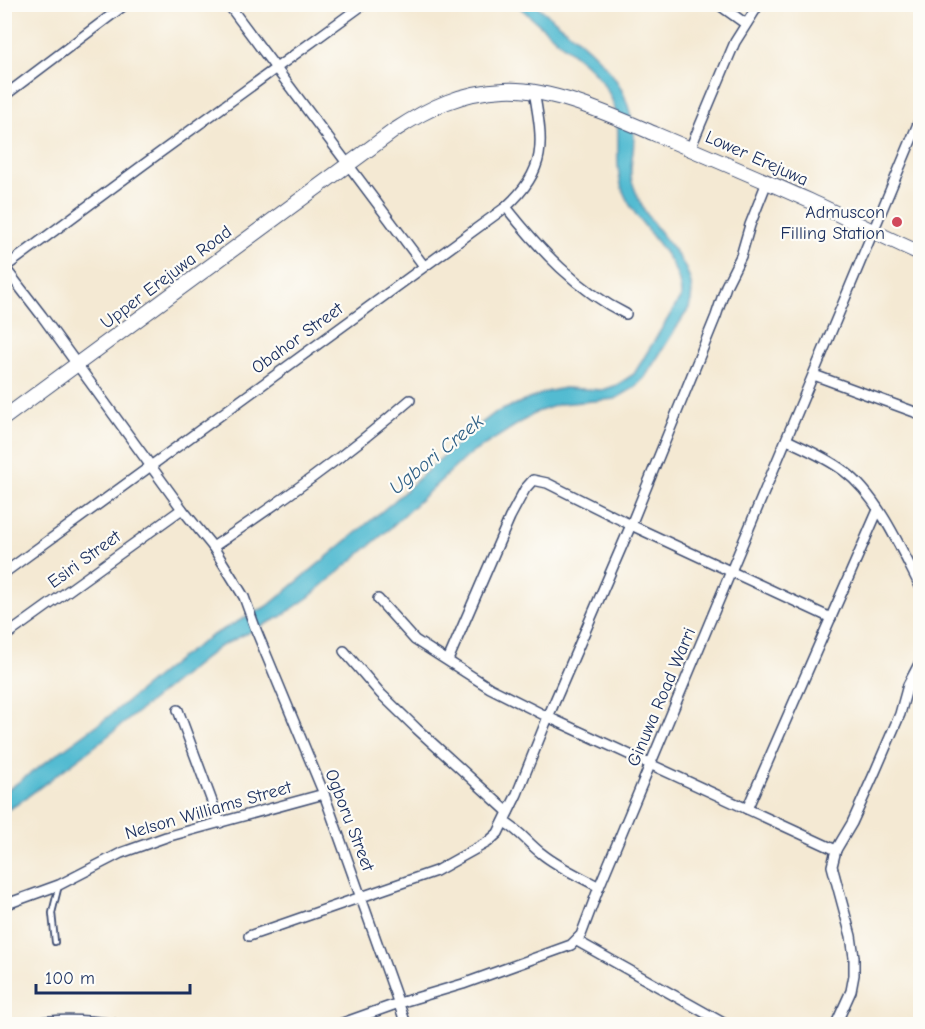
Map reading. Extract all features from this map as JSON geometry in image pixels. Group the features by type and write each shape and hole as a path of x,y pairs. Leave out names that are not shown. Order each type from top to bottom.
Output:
{"street":[{"path":"4,96 126,4"},
{"path":"228,4 424,266"},
{"path":"5,268 364,4"},
{"path":"718,4 746,24"},
{"path":"690,149 721,73 759,4"},
{"name":"Upper Erejuwa Road","path":"4,418 403,125 444,102 504,90 534,91"},
{"name":"Lower Erejuwa","path":"534,91 643,129 812,202 873,233 921,253"},
{"name":"Obahor Street","path":"4,573 521,194 532,178 541,148 540,122 534,91"},
{"name":"Ginuwa Road Warri","path":"577,941 921,119"},
{"path":"249,936 436,871 488,842 498,833 631,525 726,286 741,256 767,182"},
{"path":"506,207 555,264 602,302 626,315"},
{"name":"Ogboru Street","path":"5,268 182,509 213,547 237,583 324,794 406,1024"},
{"path":"814,375 921,414"},
{"path":"213,547 339,459 410,400"},
{"path":"787,440 844,470 861,486 878,510 921,586"},
{"path":"448,660 517,502 533,480 547,483 631,525 831,618"},
{"name":"Esiri Street","path":"4,637 182,509"},
{"path":"747,809 878,510"},
{"path":"378,599 415,640 490,688 650,765 836,850"},
{"path":"344,651 381,694 508,812"},
{"path":"836,1024 851,991 854,957 851,936 832,866 836,850 852,823 876,772 900,714 908,685 921,662"},
{"path":"178,710 220,823"},
{"name":"Nelson Williams Street","path":"4,905 58,885 121,853 166,837 324,794"},
{"path":"504,822 512,826 555,864 598,887"},
{"path":"340,1024 463,984 577,941 725,1024"},
{"path":"29,1024 95,1021 116,1024"}],"lane":[{"path":"55,942 52,913 58,885"}],"water":[{"path":"517,5 536,5 591,51 618,83 627,103 634,132 632,182 647,215 684,265 690,279 692,293 689,308 645,377 634,388 615,399 560,404 537,412 467,456 388,530 309,597 280,617 219,647 94,747 5,811 5,792 108,717 180,658 211,636 269,605 393,502 471,431 495,413 546,392 564,388 603,390 617,385 634,374 681,297 679,282 667,256 638,218 623,191 619,178 616,112 604,85 586,64"}],"place":[{"name":"Admuscon Filling Station","path":"897,222"}],"water label":[{"name":"Ugbori Creek","path":"436,454"}]}
